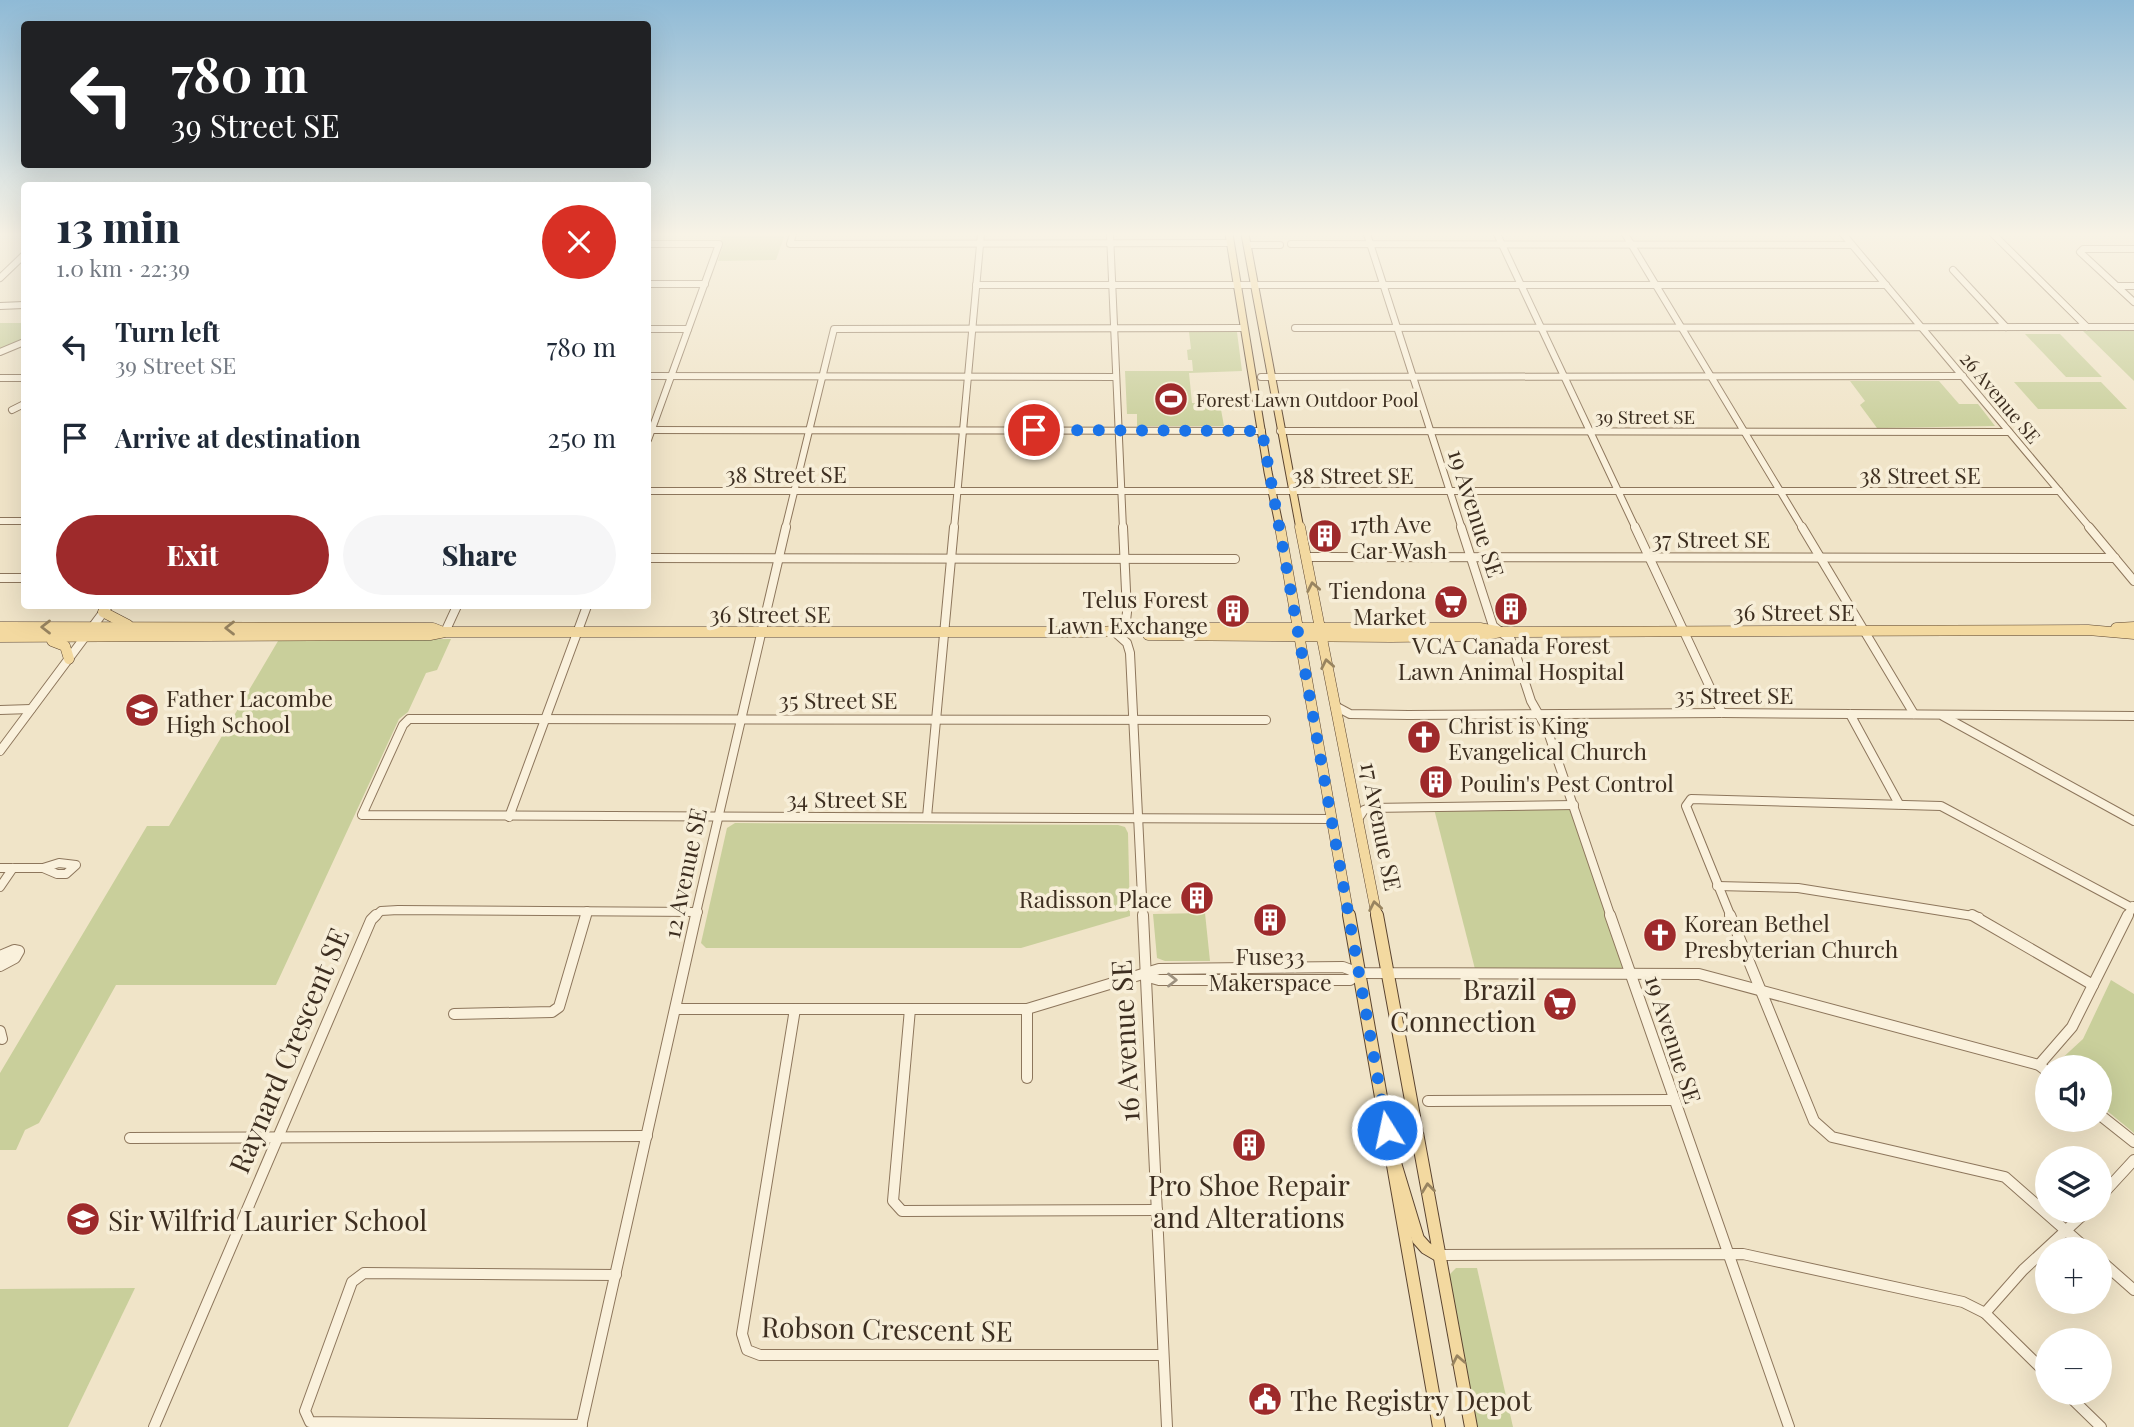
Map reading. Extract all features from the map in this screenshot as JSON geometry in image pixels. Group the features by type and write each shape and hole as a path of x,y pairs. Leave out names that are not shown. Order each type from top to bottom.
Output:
{"main road":[{"name":"17 Avenue SE","path":"1240,301 1439,1427"},
{"name":"17 Avenue SE","path":"1255,301 1265,377 1280,431 1307,557 1423,1153 1438,1255 1471,1427"},
{"path":"106,609 114,620 135,627"},
{"name":"36 Street SE","path":"0,627 433,628 445,632"},
{"name":"36 Street SE","path":"0,637 327,637 430,635 445,632 1321,632 1479,636 1501,632 2088,630 2134,627"},
{"name":"36 Street SE","path":"2088,630 2134,634"},
{"path":"38,637 65,646 69,659"},
{"path":"1392,1157 1402,1173 1414,1234 1426,1251 1438,1255"}],"street":[{"path":"651,425 699,301"},
{"path":"928,817 975,301"},
{"path":"1113,301 1127,612 1126,621 1117,632 1127,643 1130,653"},
{"name":"19 Avenue SE","path":"1389,301 1493,626 1511,640 1531,701 1547,729 1788,1427"},
{"path":"1528,301 1722,713"},
{"path":"1664,301 1914,715"},
{"name":"26 Avenue SE","path":"1899,301 2134,580"},
{"path":"1981,301 2006,327"},
{"path":"2060,301 2087,327"},
{"path":"0,306 21,304"},
{"path":"1295,328 2134,327"},
{"path":"972,329 1244,328"},
{"path":"651,329 688,329"},
{"name":"12 Avenue SE","path":"582,1426 740,719 834,329 972,329"},
{"path":"0,352 21,343"},
{"path":"651,376 1116,377"},
{"path":"1265,377 1963,376"},
{"path":"0,378 21,377"},
{"path":"12,410 21,406"},
{"path":"651,430 1262,431"},
{"name":"39 Street SE","path":"1280,431 2010,432"},
{"name":"38 Street SE","path":"651,491 2059,491"},
{"path":"0,521 21,521"},
{"name":"37 Street SE","path":"1307,557 2115,558"},
{"path":"651,558 1235,559"},
{"path":"0,578 21,578"},
{"path":"0,751 106,609"},
{"path":"445,632 456,609"},
{"path":"509,817 586,609"},
{"path":"1127,612 1137,632"},
{"name":"16 Avenue SE","path":"1137,632 1130,653 1132,719 1167,1427"},
{"name":"35 Street SE","path":"1335,706 1350,714 2134,716"},
{"path":"0,710 31,709"},
{"path":"1850,714 1899,804"},
{"path":"1942,715 2134,821"},
{"name":"35 Street SE","path":"362,815 403,725 410,719 1266,720"},
{"path":"2052,1055 2072,1027 2133,907 1941,806 1691,799 1686,806 1814,1121 1832,1137 2005,1177 2074,1237"},
{"path":"1358,819 1364,810 1370,808 1574,805"},
{"name":"34 Street SE","path":"362,815 1332,819"},
{"path":"0,868 43,868"},
{"path":"0,887 13,868"},
{"path":"1717,886 1798,888 1977,916 2093,985"},
{"name":"Raynard Crescent SE","path":"154,1427 371,920 381,911 698,912"},
{"path":"454,1014 551,1012 559,1007 587,911"},
{"path":"0,956 19,951 15,958 0,966"},
{"path":"676,1009 1027,1009 1145,976 1158,980 1350,980 1359,973 1699,974 2035,1066"},
{"name":"Robson Crescent SE","path":"795,1009 742,1334 747,1350 760,1355 1163,1355"},
{"path":"910,1009 894,1201 902,1211 1157,1210"},
{"path":"1027,1009 1027,1077"},
{"path":"1429,1101 1673,1100"},
{"path":"2112,1125 2134,1142"},
{"path":"130,1138 647,1136"},
{"path":"2112,1184 2134,1160"},
{"path":"1985,1313 2023,1270 2075,1223"},
{"path":"1438,1255 1743,1254 1962,1302 1985,1313 2035,1361"},
{"path":"2112,1271 2134,1290"},
{"path":"582,1426 310,1422 305,1411 352,1282 364,1273 616,1275"},
{"path":"2078,1405 2101,1427"}],"green space":[{"path":"0,323 21,323 21,341 0,349"},
{"path":"2083,331 2134,331 2134,381"},
{"path":"1189,332 1237,332 1242,371 1189,373 1192,403 1220,404 1224,426 1137,426 1137,414 1127,414 1125,371 1193,371 1192,360 1188,360 1187,350 1191,349"},
{"path":"2025,334 2060,334 2102,377 2066,377"},
{"path":"1850,381 1939,381 1959,404 1978,404 1995,426 1877,428 1860,405 1865,401"},
{"path":"2014,382 2101,382 2127,409 2038,409"},
{"path":"451,639 437,670 426,673 408,712 399,719 276,985 116,985 39,1123 25,1130 16,1150 0,1150 0,1073 147,826 169,826 278,641"},
{"path":"1433,805 1574,805 1631,972 1476,973"},
{"path":"735,823 1118,825 1125,827 1128,833 1130,916 1021,948 706,948 701,943 727,828"},
{"path":"1205,913 1210,961 1165,961 1157,958 1153,914"},
{"path":"2111,980 2134,994 2134,1133 2112,1115 2112,1055 2066,1055 2083,1039"},
{"path":"1456,1268 1477,1268 1513,1427 1476,1427 1448,1276"},
{"path":"135,1288 68,1427 0,1427 0,1289"}],"place":[{"name":"Forest Lawn Outdoor Pool","path":"1171,399"},
{"name":"17th Ave Car Wash","path":"1325,536"},
{"name":"Tiendona Market","path":"1451,602"},
{"name":"VCA Canada Forest Lawn Animal Hospital","path":"1511,609"},
{"name":"Telus Forest Lawn Exchange","path":"1233,611"},
{"name":"Father Lacombe High School","path":"142,710"},
{"name":"Christ is King Evangelical Church","path":"1424,737"},
{"name":"Poulin's Pest Control","path":"1436,782"},
{"name":"Radisson Place","path":"1197,898"},
{"name":"Fuse33 Makerspace","path":"1270,920"},
{"name":"Korean Bethel Presbyterian Church","path":"1660,935"},
{"name":"Brazil Connection","path":"1560,1004"},
{"name":"Pro Shoe Repair and Alterations","path":"1249,1145"},
{"name":"Sir Wilfrid Laurier School","path":"83,1219"},
{"name":"The Registry Depot","path":"1265,1399"}],"route":[{"path":"1034,430 1262,431 1387,1130"}]}
